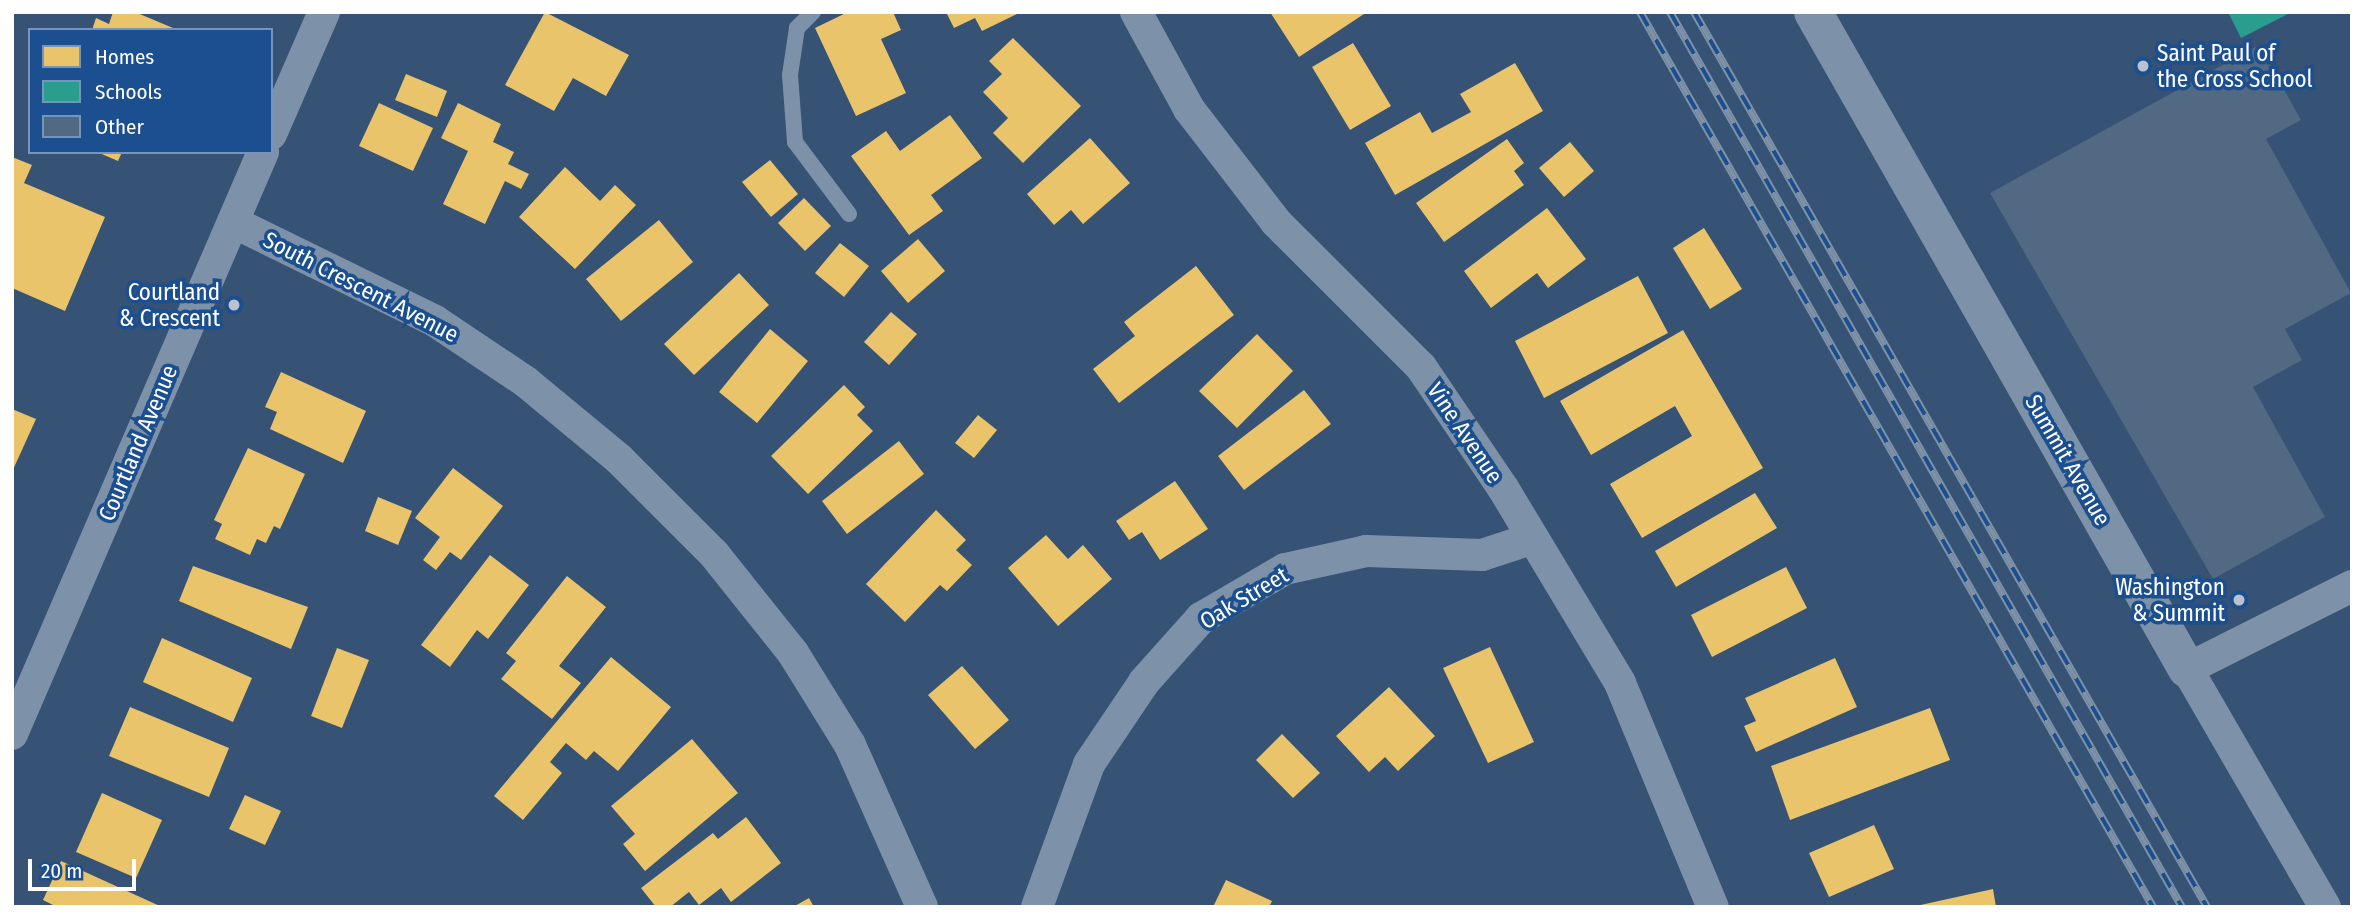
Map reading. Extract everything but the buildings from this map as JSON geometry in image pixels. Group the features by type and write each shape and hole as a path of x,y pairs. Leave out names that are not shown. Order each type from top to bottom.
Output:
{"street":[{"path":"273,129 324,12"},
{"name":"Vine Avenue","path":"1136,12 1189,109 1276,222 1421,367 1620,683 1713,907"},
{"name":"Summit Avenue","path":"1813,12 2325,907"},
{"name":"Courtland Avenue","path":"12,734 262,154"},
{"name":"South Crescent Avenue","path":"233,222 435,321 526,382 619,459 714,554 793,653 850,745 922,907"},
{"name":"Oak Street","path":"1037,907 1088,764 1144,682 1201,618 1285,569 1366,551 1482,555 1531,540"},
{"path":"2187,669 2352,586"}],"lane":[{"path":"813,12 797,28 790,75 795,142 849,214"}],"railway":[{"path":"1640,12 2153,907"},
{"path":"1670,12 2182,907"},
{"path":"1694,12 2207,907"}],"place":[{"name":"Saint Paul of the Cross School","path":"2143,66"},
{"name":"Courtland & Crescent","path":"234,305"},
{"name":"Washington & Summit","path":"2239,600"}]}
